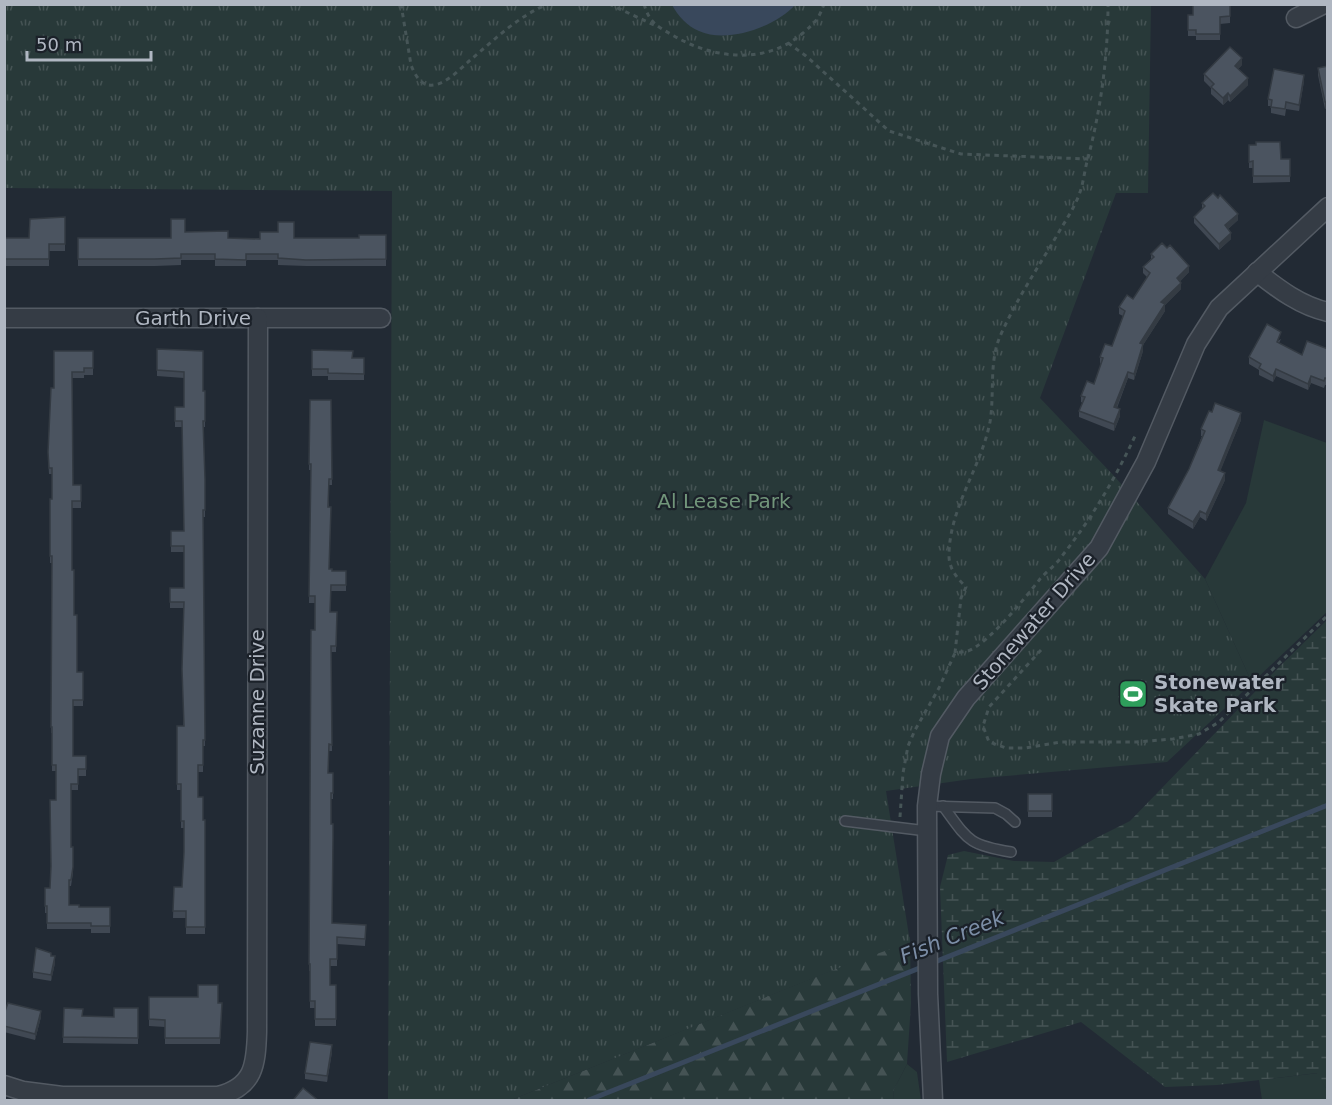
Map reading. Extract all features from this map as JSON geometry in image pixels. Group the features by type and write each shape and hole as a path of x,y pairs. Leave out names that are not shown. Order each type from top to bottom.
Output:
{"street":[{"path":"1296,18 1324,4"},
{"name":"Stonewater Drive","path":"933,1101 928,994 927,831 935,806 931,774 940,736 966,698 1099,548 1146,462 1196,344 1219,308 1328,207"},
{"path":"1257,272 1285,293 1305,304 1328,312"},
{"name":"Garth Drive","path":"4,318 381,318"},
{"name":"Suzanne Drive","path":"4,1085 23,1091 62,1096 218,1096 228,1094 245,1082 252,1074 255,1065 257,1032 258,318"}],"lane":[{"path":"935,806 995,808 1015,822"},
{"path":"935,806 972,842 984,848 1011,852"},
{"path":"845,821 927,831"}],"path":[{"path":"401,4 411,65 415,75 427,85 435,85 443,81 521,20 548,4"},
{"path":"609,4 700,49 732,56 755,54 788,43 814,25 824,4"},
{"path":"644,4 648,17 654,25"},
{"path":"955,653 961,598 966,587 951,565 950,542 962,498 981,452 990,420 995,350 1000,334 1021,293 1074,207 1082,189 1103,80 1108,4"},
{"path":"788,43 806,56 889,131 961,154 1088,159"},
{"path":"1117,475 1136,434"},
{"path":"1041,650 989,707 983,726 989,742 1006,747 1025,747 1061,742 1137,742 1199,734 1219,722 1328,615"}],"green space":[{"name":"Al Lease Park","path":"5,5 1151,5 1148,193 1116,193 1040,398 1115,477 1205,579 1252,683 1167,762 971,779 886,791 910,942 846,965 511,1100 388,1100 392,191 5,188"},
{"path":"1264,420 1327,443 1327,612 1252,683 1205,579 1246,503"},
{"path":"1327,620 1327,1090 1317,1073 1217,1085 1165,1087 1081,1022 947,1062 940,887 948,855 964,851 1014,861 1054,862 1130,821"},
{"path":"910,937 911,1003 907,1064 894,1089 893,1100 511,1100 845,965"},
{"path":"907,1064 917,1072 921,1100 893,1100 894,1089"},
{"path":"1318,1073 1327,1090 1327,1100 1262,1100 1259,1080"}],"water":[{"path":"672,5 795,5 776,20 763,26 723,36 710,35 695,29 683,20"}],"building":[{"path":"1193,4 1230,4 1230,16 1220,17 1220,34 1196,34 1196,30 1188,30 1188,15 1193,15"},
{"path":"1230,47 1242,58 1235,66 1248,78 1230,96 1228,93 1223,98 1211,87 1214,84 1204,74"},
{"path":"1328,66 1328,102 1325,102 1318,68"},
{"path":"1274,69 1304,75 1299,105 1286,102 1285,109 1271,107 1272,100 1268,99"},
{"path":"1256,142 1280,142 1281,159 1290,159 1290,176 1253,176 1253,161 1249,162 1249,145 1256,145"},
{"path":"1213,193 1218,198 1220,195 1238,214 1225,225 1231,233 1219,244 1194,217 1205,206 1202,203"},
{"path":"65,217 65,244 49,244 49,259 4,259 4,238 29,238 30,219"},
{"path":"171,219 185,219 185,232 228,231 228,238 260,239 260,232 278,232 278,222 294,222 294,238 359,238 359,235 386,235 386,259 306,260 278,258 278,254 246,254 246,260 215,259 215,254 181,254 181,258 78,259 78,238 171,238"},
{"path":"1162,243 1167,248 1170,245 1189,266 1177,278 1181,283 1161,302 1165,304 1140,343 1143,344 1134,374 1128,372 1114,407 1120,409 1114,424 1079,411 1085,397 1081,396 1087,381 1094,384 1105,344 1112,346 1125,311 1119,307 1127,295 1133,299 1150,273 1143,267 1154,257 1151,254"},
{"path":"1267,324 1281,332 1277,342 1302,355 1307,341 1328,349 1328,379 1325,378 1324,381 1311,376 1308,384 1276,369 1273,376 1259,368 1261,364 1249,357"},
{"path":"157,349 203,351 205,740 203,740 203,765 198,765 198,797 203,797 203,820 205,820 205,927 186,927 186,911 173,911 174,887 182,887 184,852 181,784 177,784 177,726 184,726 182,669 184,602 170,602 170,588 184,588 184,546 171,546 171,531 184,531 182,421 175,421 175,407 184,407 184,372 157,370"},
{"path":"312,350 353,351 352,358 364,358 364,374 328,373 328,369 312,369"},
{"path":"54,351 93,351 93,368 84,368 84,372 72,372 73,485 81,485 81,501 72,501 72,570 74,570 74,615 77,615 77,672 83,672 83,700 73,700 73,756 86,756 86,769 78,769 78,784 71,784 73,867 71,880 69,880 69,905 110,907 110,926 91,926 91,923 47,923 47,906 45,906 45,888 50,888 50,800 56,800 56,765 52,765 51,727 50,499 52,499 52,468 49,468 48,452 51,388 54,388"},
{"path":"310,400 331,400 332,479 329,479 328,507 331,507 329,569 346,571 346,585 331,585 330,612 337,612 336,646 331,646 332,745 329,744 328,773 333,773 333,793 331,793 332,923 366,925 365,939 337,937 337,959 330,959 330,985 336,985 336,1019 315,1019 315,1001 310,1001 311,630 315,630 315,596 309,596"},
{"path":"1215,403 1241,413 1218,470 1225,473 1206,514 1200,511 1193,522 1168,508 1189,469 1205,431 1201,429"},
{"path":"1028,794 1052,794 1052,811 1028,811"},
{"path":"36,948 55,956 51,975 33,972"},
{"path":"198,985 218,985 218,1003 222,1003 220,1038 165,1038 165,1020 149,1019 149,997 198,997"},
{"path":"8,1003 41,1011 35,1034 4,1026 4,1014"},
{"path":"64,1008 83,1009 82,1016 114,1017 114,1008 138,1008 138,1038 63,1037"},
{"path":"310,1042 332,1045 327,1076 305,1073"},
{"path":"303,1088 319,1101 294,1099"}],"waterway":[{"name":"Fish Creek","path":"589,1100 1328,805"}],"place":[{"name":"Stonewater Skate Park","path":"1133,694"}]}
